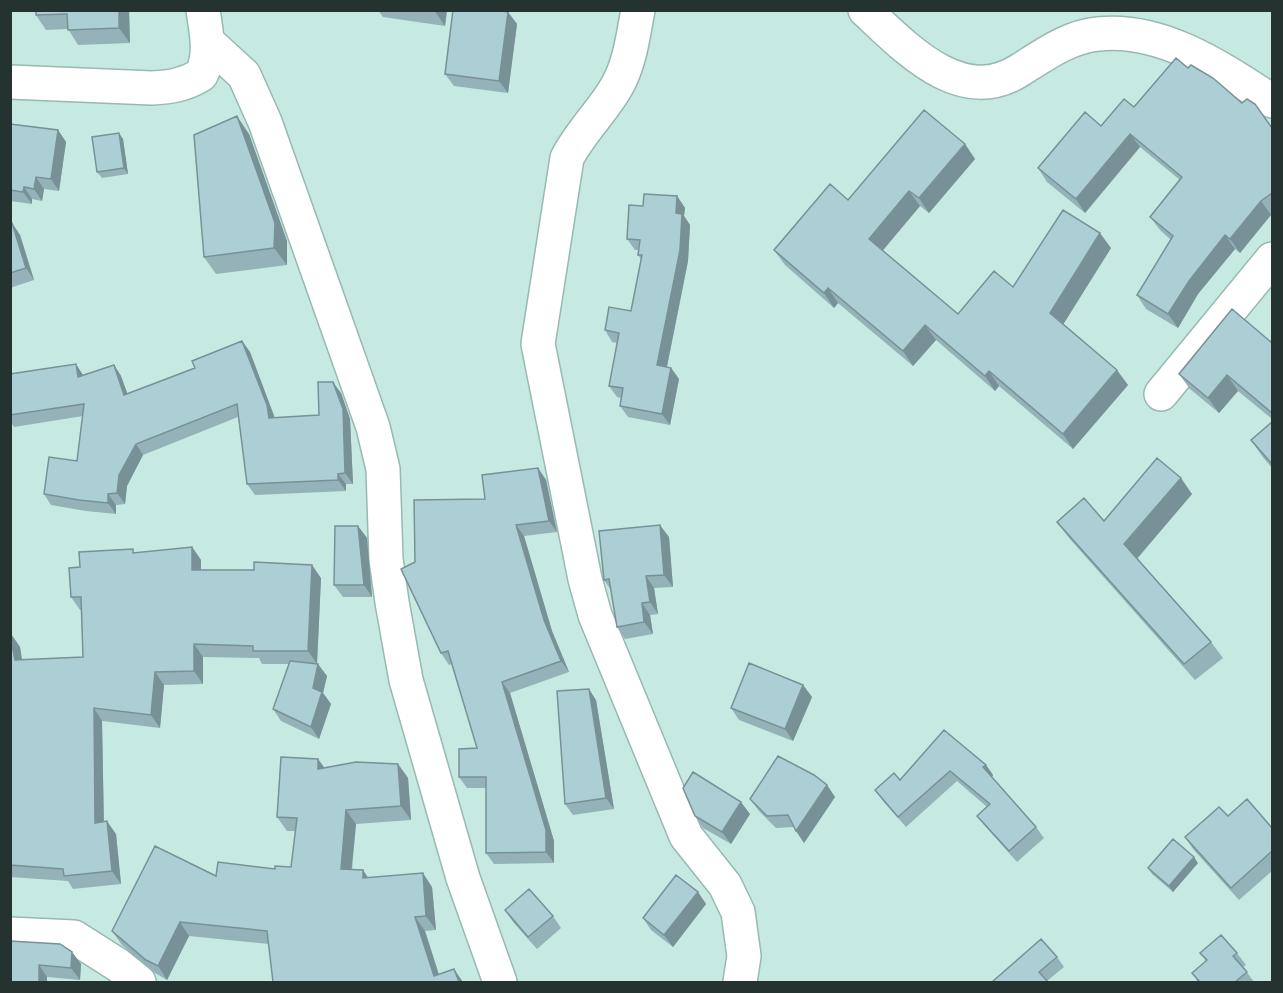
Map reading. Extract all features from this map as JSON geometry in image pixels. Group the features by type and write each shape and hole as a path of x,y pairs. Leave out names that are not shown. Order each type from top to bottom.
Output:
{"street":[{"path":"10,82 175,87 201,75 208,42 202,10"},
{"path":"638,10 628,60 617,87 578,138 567,158 538,344 585,579 595,615 686,836 725,885 738,912 744,956 740,982"},
{"path":"865,10 919,60 968,82 982,84 1006,79 1074,40 1096,34 1134,34 1192,54 1272,101"},
{"path":"208,42 244,75 265,122 373,427 382,470 386,559 406,681 463,878 500,982"},
{"path":"1161,394 1272,259"},
{"path":"10,934 74,937 118,965 139,982"}],"building":[{"path":"36,10 119,10 119,28 68,30 67,14 36,15"},
{"path":"453,10 508,12 499,81 445,74"},
{"path":"1176,58 1188,68 1191,65 1213,78 1242,103 1247,99 1255,104 1272,128 1272,193 1261,201 1230,239 1225,235 1189,281 1168,314 1137,295 1173,236 1150,217 1182,177 1130,134 1076,199 1038,168 1085,112 1101,126 1124,99 1134,107"},
{"path":"924,110 965,144 919,198 909,191 869,239 958,314 994,271 1013,287 1063,210 1100,233 1050,313 1117,370 1063,434 989,371 985,376 925,325 903,351 828,288 824,293 774,250 830,184 848,200"},
{"path":"237,116 275,223 274,248 204,257 194,135"},
{"path":"10,124 58,130 51,179 36,177 34,189 24,187 23,192 10,190"},
{"path":"119,133 124,168 97,172 92,137"},
{"path":"644,194 677,196 676,213 682,214 680,250 657,365 671,368 662,414 620,406 623,388 609,386 619,333 605,330 609,307 631,311 642,255 638,255 640,240 627,239 629,205 643,206"},
{"path":"10,223 12,223 26,268 10,273"},
{"path":"1232,309 1272,343 1272,413 1227,375 1208,398 1179,374"},
{"path":"242,341 267,405 269,418 319,415 318,382 333,382 343,409 345,473 338,474 338,480 247,484 237,404 136,444 119,475 117,493 108,494 108,503 44,494 49,457 77,461 84,404 10,415 10,374 76,364 78,377 114,365 124,395 195,368 192,361"},
{"path":"1272,422 1272,464 1251,440"},
{"path":"1157,458 1181,478 1124,544 1211,642 1184,664 1057,522 1084,498 1104,521"},
{"path":"538,468 549,521 516,525 544,620 561,661 502,682 546,830 546,852 486,853 486,777 459,777 459,749 477,748 448,651 441,653 401,569 415,562 414,500 485,499 482,475"},
{"path":"660,525 664,575 646,576 650,602 642,603 644,622 617,627 609,579 604,580 599,531"},
{"path":"335,526 358,526 364,585 334,585"},
{"path":"192,547 192,570 254,570 254,562 312,565 308,651 253,651 253,646 194,644 194,671 155,672 151,715 94,708 95,823 107,821 112,871 64,876 63,869 10,865 10,634 15,660 83,657 81,597 71,597 69,568 80,567 79,552 133,549 133,553"},
{"path":"290,661 318,664 313,688 322,692 311,727 273,709"},
{"path":"749,663 803,685 785,729 731,708"},
{"path":"589,689 606,798 565,804 557,691"},
{"path":"944,730 986,765 983,767 1036,827 1009,851 977,816 990,804 950,771 898,817 875,790 894,773 900,780"},
{"path":"778,756 814,775 827,785 796,831 788,815 767,816 750,799"},
{"path":"281,757 318,759 318,769 356,762 398,764 401,806 346,810 341,869 363,870 363,878 423,873 426,916 415,917 434,976 454,969 459,982 273,982 267,931 180,922 158,966 146,960 112,931 155,846 216,876 218,862 275,869 275,866 291,867 297,818 277,817"},
{"path":"693,772 741,802 722,832 695,816 683,788"},
{"path":"1247,799 1272,828 1272,851 1231,888 1185,837 1219,807 1228,816"},
{"path":"1173,839 1194,857 1169,886 1148,868"},
{"path":"676,875 698,892 664,935 643,918"},
{"path":"529,889 553,916 528,937 505,910"},
{"path":"1221,935 1237,953 1233,956 1247,972 1235,982 1200,982 1192,973 1207,960 1200,953"},
{"path":"1041,939 1057,957 1039,972 1048,982 992,982"},
{"path":"10,941 60,944 72,952 71,968 39,965 39,982 10,982"}]}
